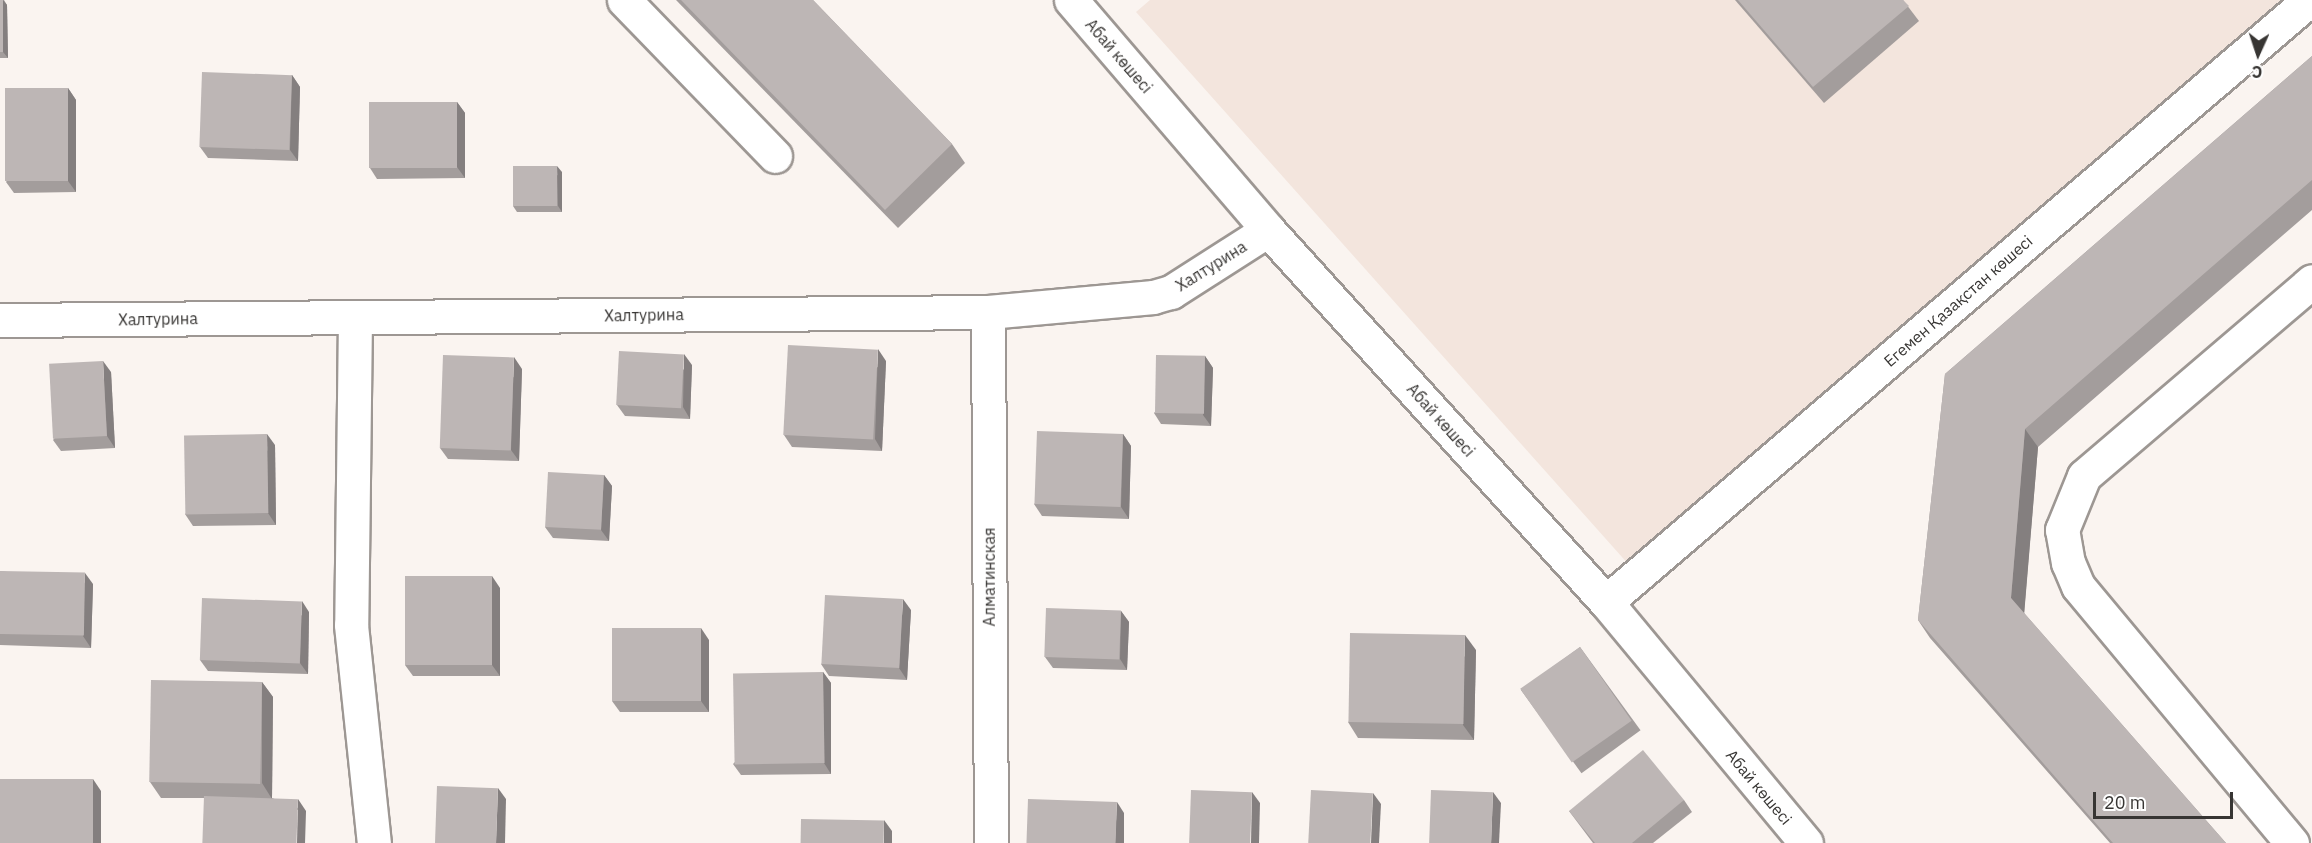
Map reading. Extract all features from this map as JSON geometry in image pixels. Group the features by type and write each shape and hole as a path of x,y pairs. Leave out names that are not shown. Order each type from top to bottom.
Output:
{"street":[{"path":"624,0 775,156"},
{"name":"Абай көшесі","path":"1071,0 1269,230 1606,602 1806,843"},
{"name":"Егемен Қазақстан көшесі","path":"1606,602 2309,0"},
{"name":"Халтурина","path":"0,320 988,312 1162,294 1269,230"},
{"path":"2292,843 2078,586 2068,563 2062,530 2084,476 2312,281"},
{"name":"Алматинская","path":"988,312 991,843"},
{"path":"355,317 351,625 374,843"}],"shaded area":[{"path":"1150,0 2293,0 1638,575 1136,12"}],"building":[{"path":"0,0 3,0 3,52 0,52"},
{"path":"681,0 813,0 952,144 885,210"},
{"path":"1738,0 1903,0 1909,6 1813,87"},
{"path":"2312,56 2312,180 2025,429 2011,598 2226,843 2113,843 1918,620 1945,374"},
{"path":"202,72 292,75 289,150 199,147"},
{"path":"5,88 68,88 68,181 5,181"},
{"path":"369,102 457,102 457,168 369,168"},
{"path":"513,166 557,166 557,206 513,206"},
{"path":"788,345 878,350 873,440 783,435"},
{"path":"619,351 684,354 681,408 616,405"},
{"path":"443,355 514,357 511,450 440,448"},
{"path":"1156,355 1205,356 1204,414 1155,413"},
{"path":"103,361 107,436 53,439 49,364"},
{"path":"1037,431 1123,434 1120,507 1034,504"},
{"path":"267,434 268,513 185,514 184,435"},
{"path":"548,472 604,475 601,530 545,527"},
{"path":"0,571 85,572 84,635 0,634"},
{"path":"405,576 492,576 492,665 405,665"},
{"path":"825,595 903,599 899,668 821,664"},
{"path":"202,598 302,601 300,663 200,660"},
{"path":"1046,608 1121,611 1119,660 1044,657"},
{"path":"612,628 701,628 701,701 612,701"},
{"path":"1350,633 1465,635 1463,724 1348,722"},
{"path":"1580,647 1632,721 1572,763 1520,689"},
{"path":"823,672 825,763 735,765 733,674"},
{"path":"151,680 262,682 260,784 149,782"},
{"path":"1643,750 1684,800 1632,843 1595,843 1569,811"},
{"path":"0,779 93,779 93,843 0,843"},
{"path":"437,786 498,788 496,843 435,843"},
{"path":"1191,790 1252,792 1250,843 1189,843"},
{"path":"1311,790 1373,793 1370,843 1308,843"},
{"path":"1431,790 1493,792 1491,843 1429,843"},
{"path":"204,796 298,799 296,843 202,843"},
{"path":"1028,799 1117,802 1116,843 1026,843"},
{"path":"801,819 884,820 884,843 801,843"}]}
